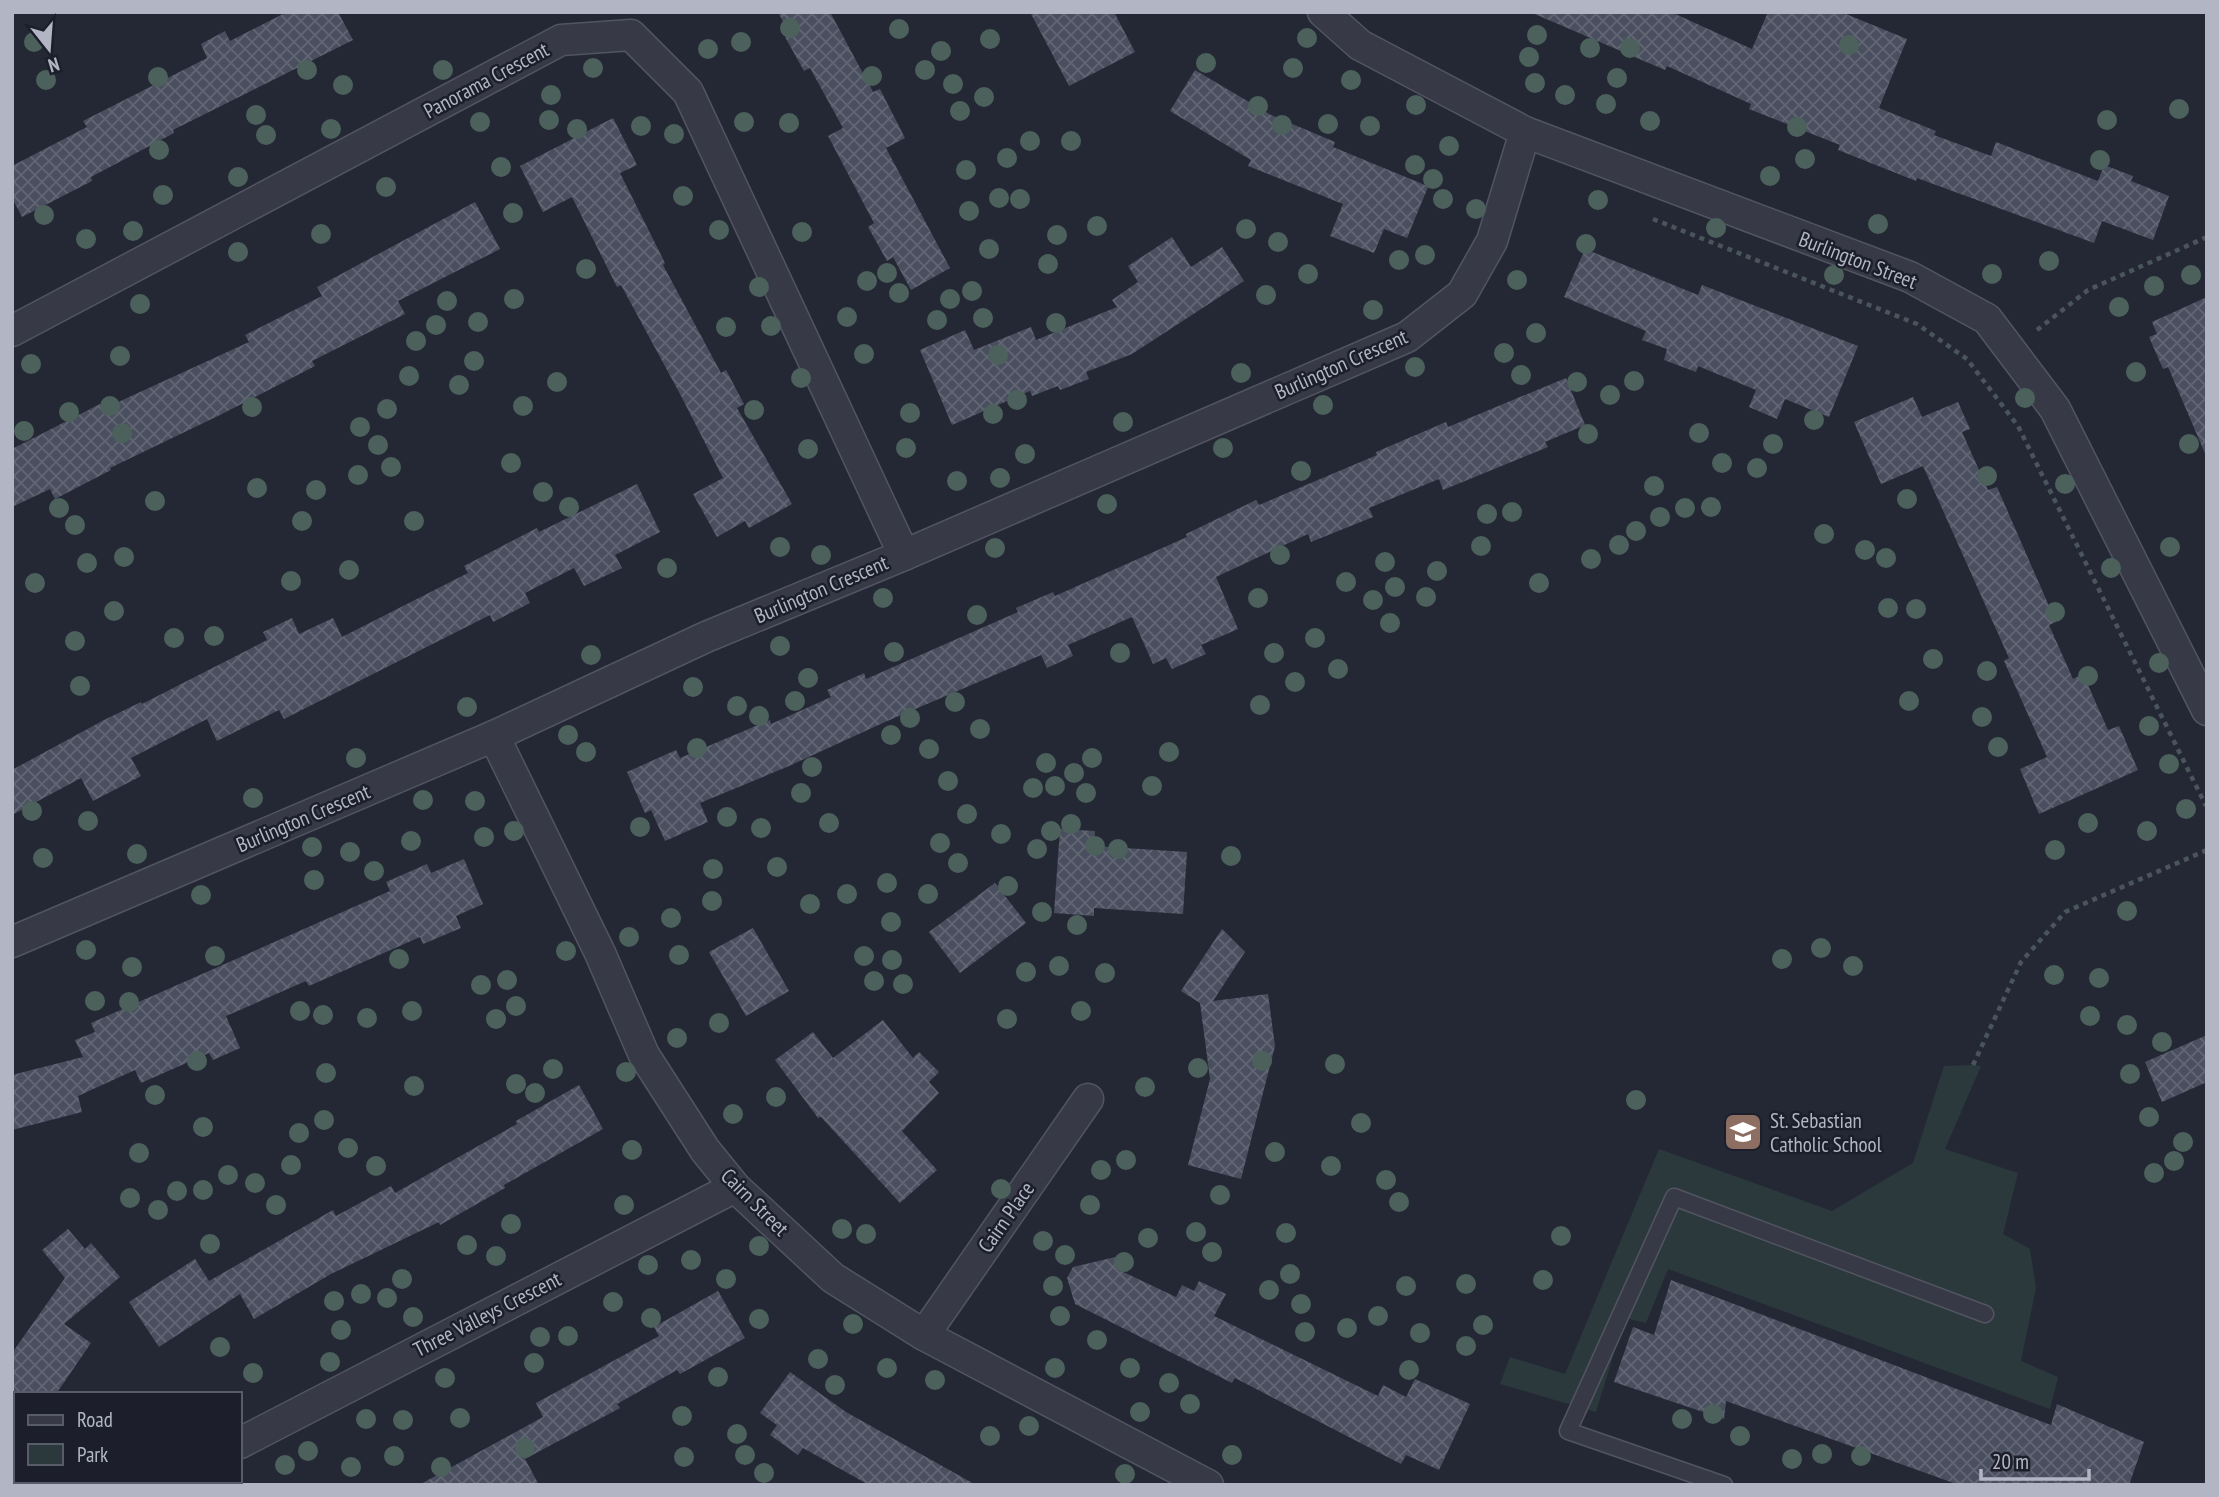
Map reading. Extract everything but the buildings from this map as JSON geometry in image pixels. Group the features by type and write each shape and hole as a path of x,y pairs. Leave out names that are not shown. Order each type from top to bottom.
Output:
{"street":[{"name":"Burlington Street","path":"1324,12 1360,45 1525,132 1910,278 1987,319 2055,409 2207,710"},
{"name":"Panorama Crescent","path":"12,331 561,40 631,34 688,92 904,555"},
{"name":"Burlington Crescent","path":"12,942 494,736 706,637 904,555 1407,337 1462,295 1492,241 1525,132"},
{"name":"Cairn Street","path":"494,736 600,953 645,1055 705,1150 736,1187 833,1278 924,1335 1208,1485"},
{"name":"Cairn Place","path":"924,1335 1088,1099"},
{"name":"Three Valleys Crescent","path":"242,1442 736,1187"}],"lane":[{"path":"1724,1485 1568,1431 1674,1197 1985,1314"}],"path":[{"path":"1651,219 1917,324 1968,359 2018,426 2206,806"},
{"path":"2036,331 2088,289 2207,237"},
{"path":"1973,1065 2021,962 2065,912 2207,850"}],"green space":[{"path":"1944,1066 1981,1066 1945,1149 2018,1173 2003,1234 2030,1249 2036,1288 2021,1361 2058,1377 2050,1409 1668,1269 1646,1323 1625,1318 1596,1412 1500,1384 1510,1357 1565,1374 1659,1149 1832,1211 1913,1163"}],"place":[{"name":"St. Sebastian Catholic School","path":"1743,1132"}]}
